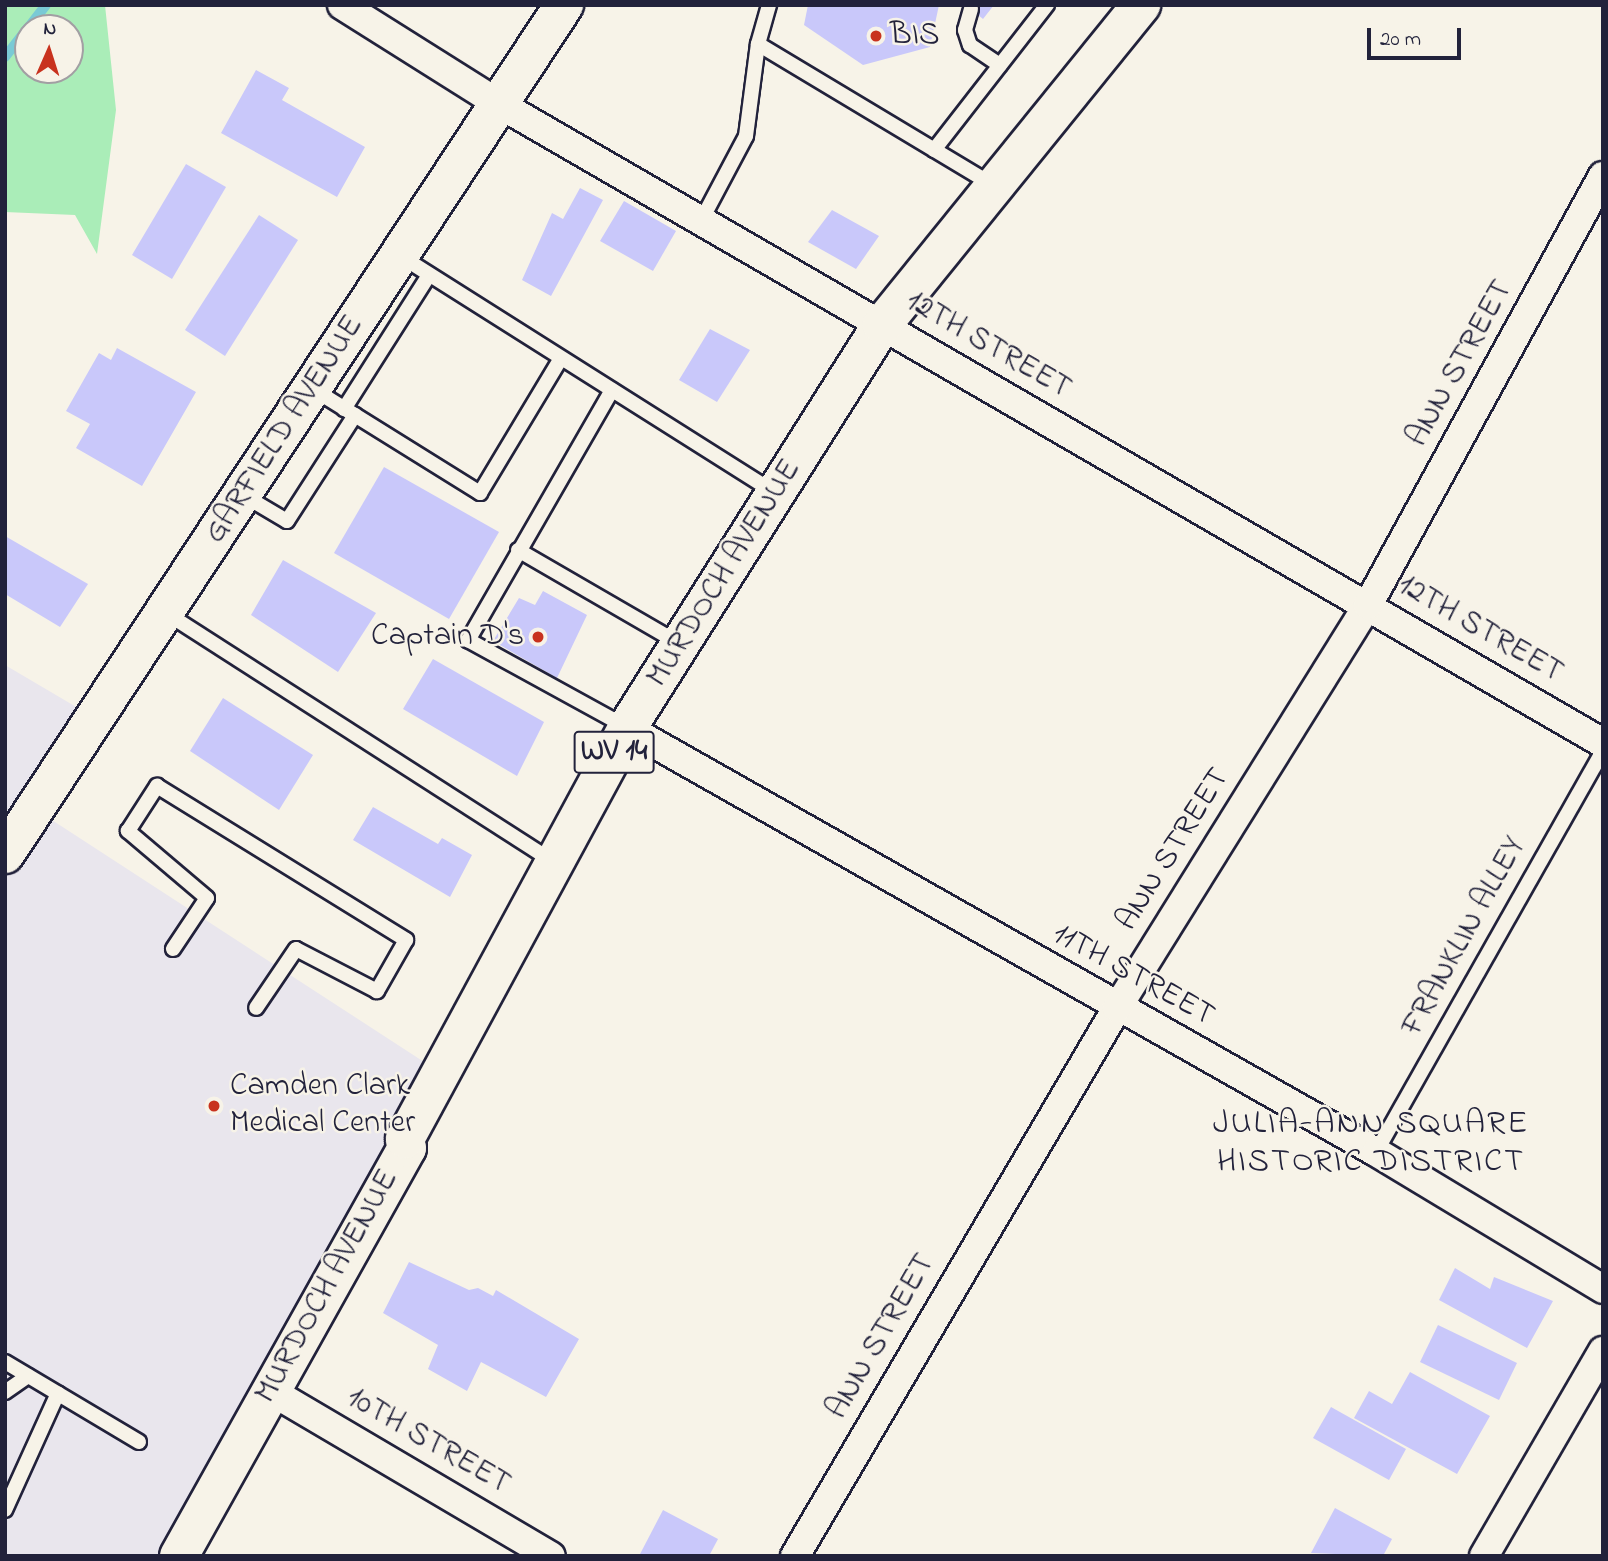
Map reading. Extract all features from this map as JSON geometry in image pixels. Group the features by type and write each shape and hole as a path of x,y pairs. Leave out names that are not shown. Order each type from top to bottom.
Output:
{"main road":[{"name":"GARFIELD AVENUE","path":"8,844 243,495 337,404 415,266 500,105 564,5"},
{"name":"MURDOCH AVENUE","path":"179,1556 269,1390 407,1148 405,1139 627,728 882,325 1141,5"}],"street":[{"name":"12TH STREET","path":"342,5 500,105 1603,743"},
{"name":"ANN STREET","path":"795,1556 1116,1008 1368,605 1603,176"},
{"name":"11TH STREET","path":"627,728 1116,1008 1376,1152 1603,1289"},
{"path":"1484,1556 1603,1351"},
{"name":"10TH STREET","path":"269,1390 551,1556"}],"lane":[{"path":"701,221 746,136 758,44 769,5"},
{"path":"934,150 1047,5"},
{"path":"971,9 965,30 970,46 1000,65"},
{"path":"758,44 994,186"},
{"path":"415,266 776,494"},
{"path":"243,495 286,521 337,404 480,493 561,358"},
{"path":"612,390 468,640 627,728"},
{"path":"518,550 681,644"},
{"path":"165,612 555,863"},
{"name":"FRANKLIN ALLEY","path":"1376,1152 1603,750"},
{"path":"173,949 207,898 128,831 157,786 405,940 377,991 296,950 256,1007"},
{"path":"5,1362 139,1442"},
{"path":"5,1392 28,1376"},
{"path":"5,1510 58,1393"}],"shaded area":[{"name":"Camden Clark Medical Center","path":"5,665 95,718 35,809 441,1073 179,1556 5,1556"}],"green space":[{"path":"5,5 105,5 116,110 97,254 75,215 5,212"}],"building":[{"name":"BIS","path":"808,5 939,5 930,47 863,65 804,25"},
{"name":"BIS","path":"966,5 994,5 983,19"},
{"path":"256,70 289,88 282,100 365,147 337,197 221,133"},
{"path":"186,164 226,187 172,279 132,255"},
{"path":"580,188 603,200 551,296 522,280 552,213 563,219"},
{"path":"624,201 676,231 653,271 600,241"},
{"path":"832,210 879,236 856,269 808,242"},
{"path":"259,215 298,240 225,356 185,330"},
{"path":"710,329 750,350 717,402 679,380"},
{"path":"117,348 196,392 142,486 76,448 90,424 66,411 99,353 111,360"},
{"path":"384,467 499,532 449,619 334,553"},
{"path":"5,536 88,584 60,627 5,594"},
{"path":"283,560 376,613 338,672 251,615"},
{"name":"Captain D's","path":"543,591 587,615 557,678 493,641 519,598 535,605"},
{"path":"433,659 544,722 517,776 403,709"},
{"path":"223,698 313,755 279,810 190,751"},
{"path":"373,807 438,844 442,838 472,855 450,897 353,840"},
{"path":"409,1262 469,1290 478,1288 493,1296 496,1290 579,1339 546,1397 481,1362 467,1391 428,1369 438,1345 383,1313"},
{"path":"1455,1268 1490,1289 1494,1277 1553,1301 1527,1348 1439,1300"},
{"path":"1438,1325 1517,1363 1499,1400 1420,1362"},
{"path":"1410,1372 1490,1416 1457,1474 1354,1418 1369,1391 1392,1404"},
{"path":"1331,1407 1406,1449 1389,1480 1313,1438"},
{"path":"1335,1508 1392,1539 1383,1556 1311,1553"},
{"path":"663,1510 718,1539 709,1556 639,1556"}],"waterway":[{"path":"39,14 46,5"},
{"path":"5,57 14,46"}],"place":[{"name":"BIS","path":"876,36"},
{"name":"Captain D's","path":"538,637"},
{"name":"Camden Clark Medical Center","path":"214,1106"}],"district":[{"name":"JULIA-ANN SQUARE HISTORIC DISTRICT","path":"1371,1144"}]}
